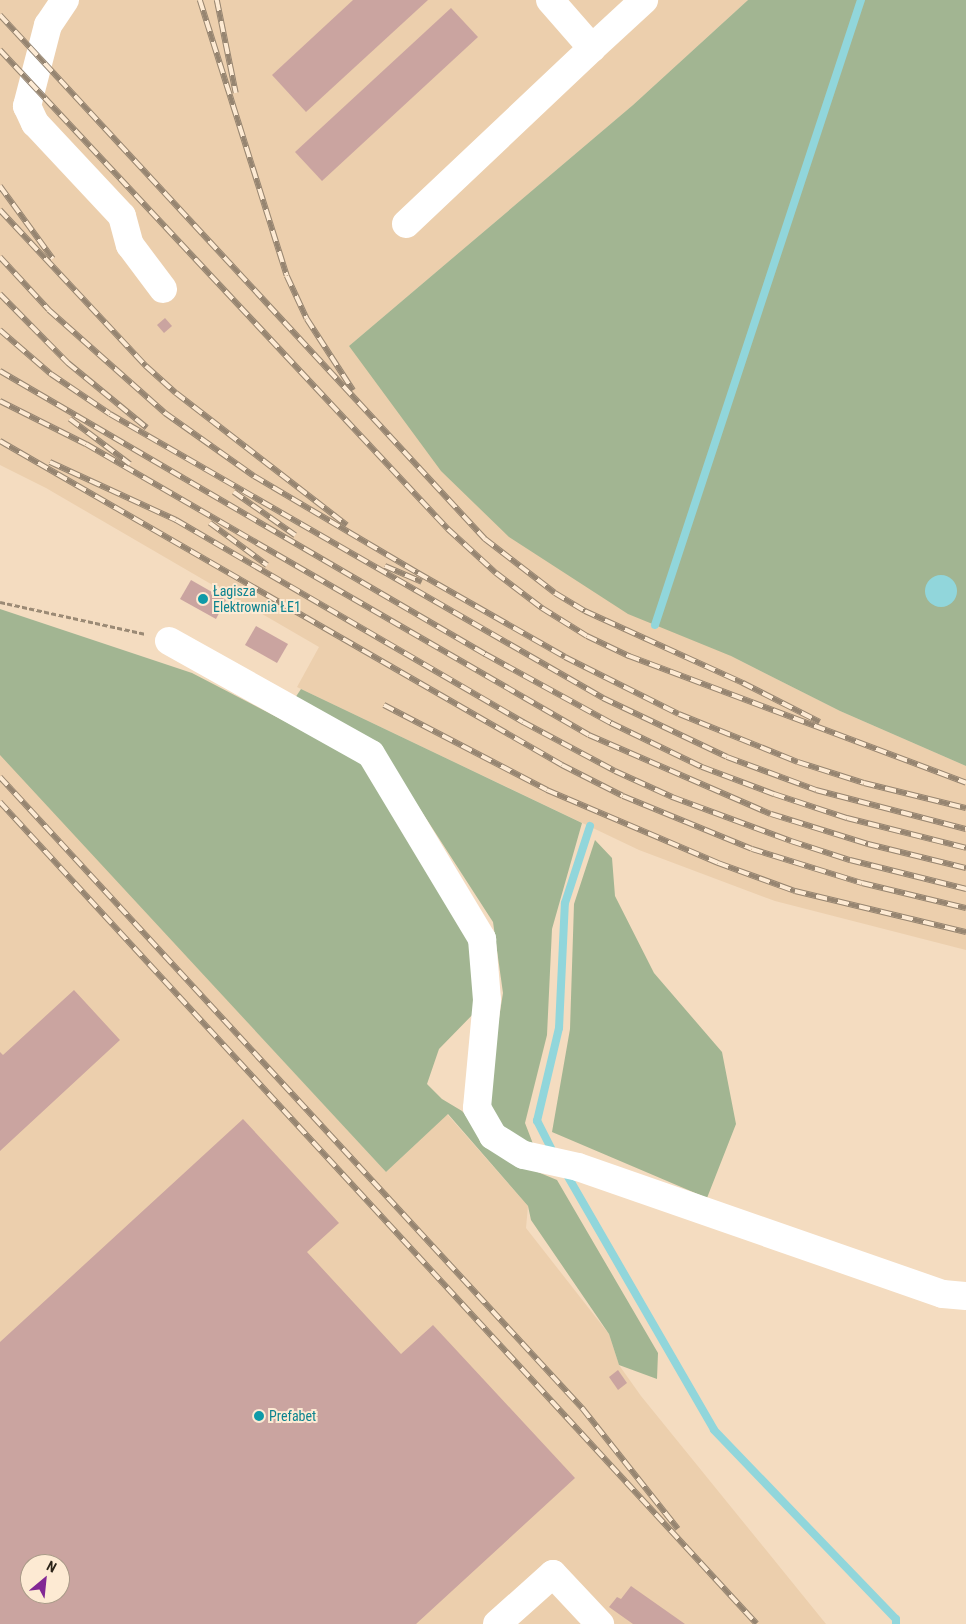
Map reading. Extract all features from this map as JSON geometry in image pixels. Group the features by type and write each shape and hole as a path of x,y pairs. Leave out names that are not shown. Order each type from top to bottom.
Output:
{"lane":[{"path":"65,0 48,25 27,106 36,123 122,216 130,245 163,289"},
{"path":"550,0 592,48"},
{"path":"406,224 644,0"},
{"path":"170,641 371,754 482,939 487,1000 476,1108 492,1136 524,1155 578,1167 943,1294 966,1296"},
{"path":"496,1624 553,1574 600,1624"}],"path":[{"path":"0,602 170,641"}],"shaded area":[{"path":"0,0 748,0 633,105 349,346 731,656 840,711 966,766 966,950 775,901 639,850 297,687 319,647 46,488 0,465"},
{"path":"0,753 386,1172 447,1114 528,1206 526,1228 609,1334 619,1365 641,1396 826,1624 0,1624"}],"green space":[{"path":"748,0 966,0 966,766 840,711 731,656 628,614 509,537 441,471 349,346 633,105"},
{"path":"0,609 192,673 365,763 470,944 480,1007 439,1049 427,1084 442,1099 462,1111 511,1161 557,1180 658,1353 657,1379 619,1365 609,1334 531,1220 528,1206 448,1114 386,1172 0,755"},
{"path":"301,689 582,823 552,929 547,1035 525,1123 535,1149 501,1131 486,1100 503,993 493,922 389,761 293,701"},
{"path":"595,840 612,858 615,896 654,973 722,1052 736,1124 707,1198 552,1132 570,1029 574,904"}],"water":[{"path":"941,575 947,576 952,580 956,585 956,597 952,602 947,606 941,607 935,606 930,602 926,597 925,591 926,585 930,580 935,576"}],"building":[{"path":"353,0 428,0 306,112 272,75"},
{"path":"451,8 478,37 322,181 295,152"},
{"path":"165,318 172,326 164,333 157,325"},
{"name":"Łagisza Elektrownia ŁE1","path":"191,580 226,600 216,619 180,599"},
{"path":"256,626 288,644 277,663 245,645"},
{"path":"74,990 120,1040 0,1151 0,1052 3,1055"},
{"name":"Prefabet","path":"243,1119 339,1223 307,1252 401,1354 433,1325 575,1478 416,1624 0,1624 0,1342"},
{"path":"618,1370 627,1383 618,1390 609,1377"},
{"path":"631,1586 685,1624 633,1624 609,1607 617,1597 621,1599"}],"waterway":[{"path":"655,625 861,0"},
{"path":"552,1150 537,1121 559,1028 565,903 590,826"},
{"path":"567,1175 714,1430 896,1619 896,1624"}],"railway":[{"path":"200,0 287,276 307,319 353,390"},
{"path":"217,0 236,93"},
{"path":"0,15 485,539 555,593 585,611 743,683 820,722"},
{"path":"0,50 448,529 496,573 542,608 587,636 629,656 966,783"},
{"path":"0,186 53,259"},
{"path":"0,210 146,366 176,393 347,525"},
{"path":"0,257 49,310 165,413 254,476 565,657 679,714 798,762 864,783 966,808"},
{"path":"0,294 68,363 147,428"},
{"path":"0,330 51,374 110,414 603,698 727,757 816,790 966,829"},
{"path":"0,371 485,654 611,723 702,767 774,794 847,818 966,848"},
{"path":"0,401 86,444 589,735 771,814 868,844 966,868"},
{"path":"70,419 130,464"},
{"path":"0,441 562,765 623,796 752,849 862,883 966,908"},
{"path":"50,462 176,520 523,722 615,771 672,797 791,841 850,860 966,889"},
{"path":"234,492 295,535"},
{"path":"210,523 267,565"},
{"path":"385,566 422,582"},
{"path":"384,705 547,790 718,863 795,891 966,932"},
{"path":"0,777 583,1409 678,1529"},
{"path":"0,802 757,1624"}],"place":[{"name":"Łagisza Elektrownia ŁE1","path":"203,599"},
{"name":"Prefabet","path":"259,1416"}]}
